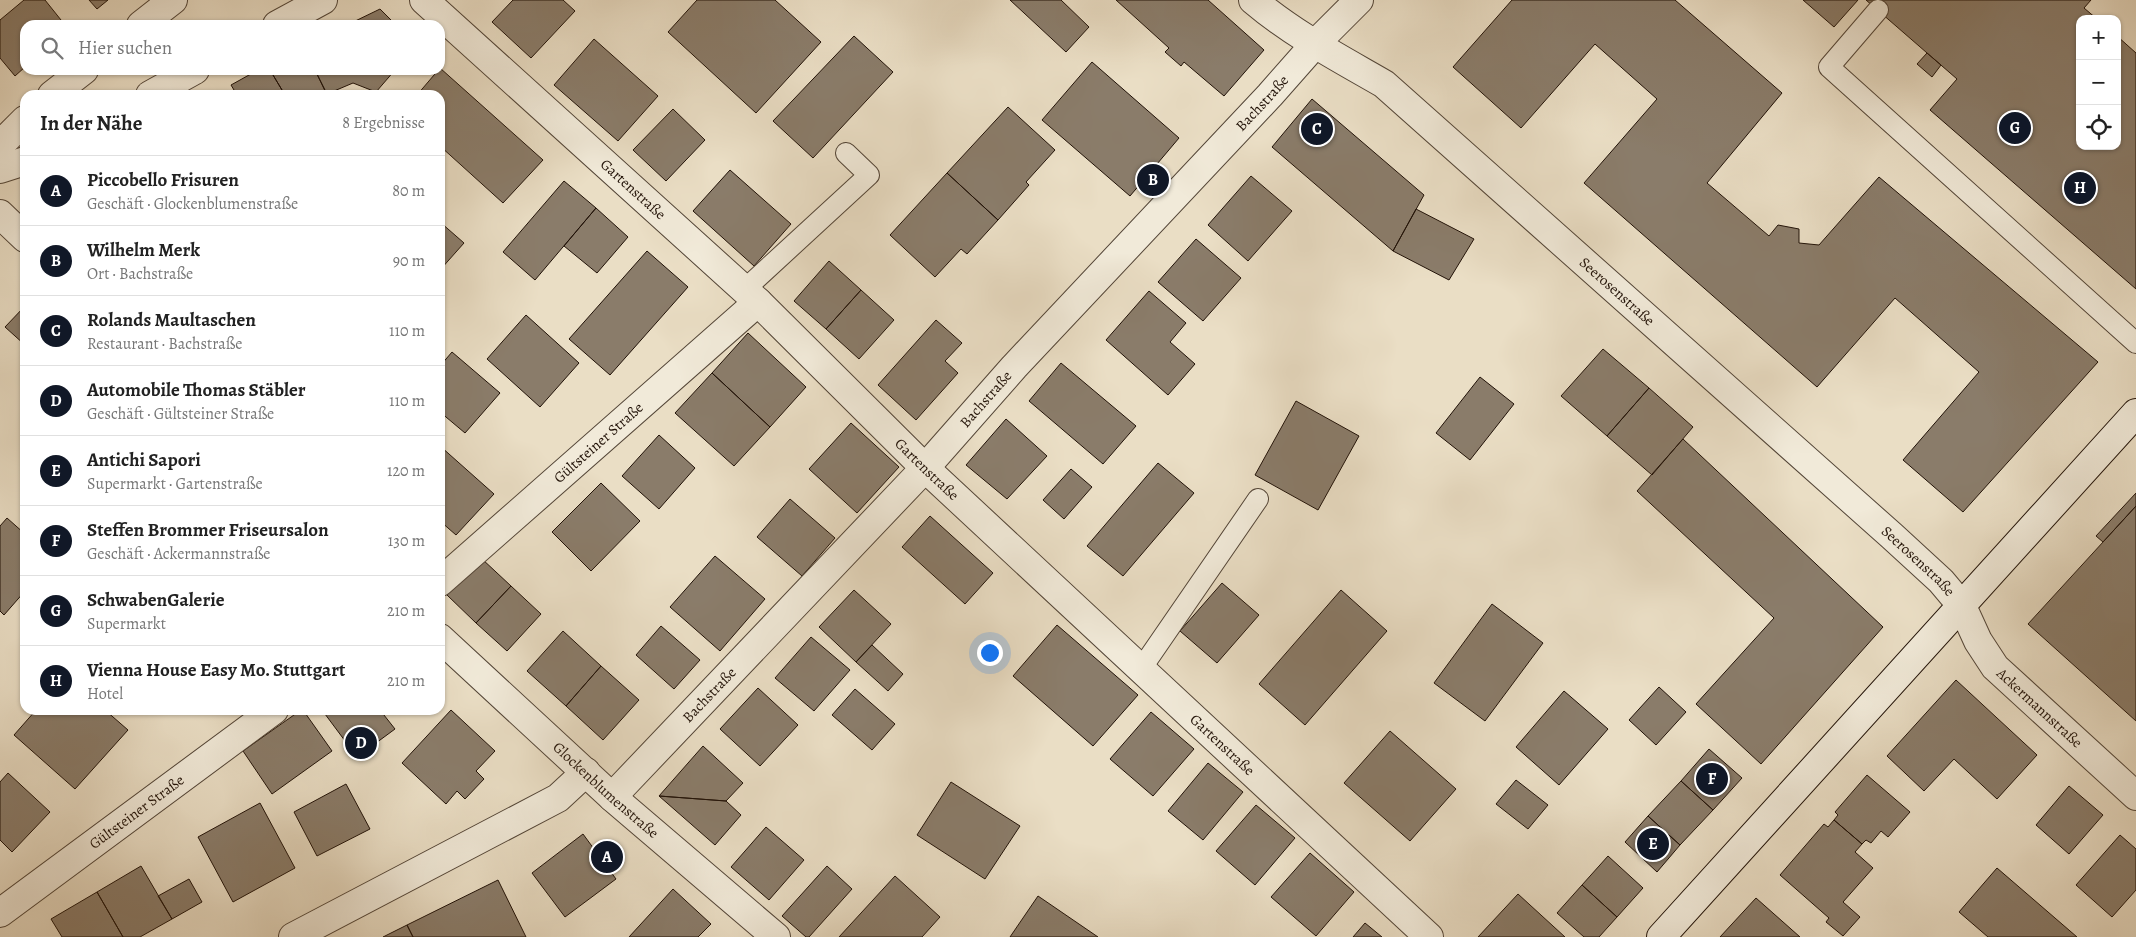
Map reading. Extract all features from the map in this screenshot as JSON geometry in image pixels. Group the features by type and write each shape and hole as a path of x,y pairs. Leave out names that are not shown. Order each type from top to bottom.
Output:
{"street":[{"path":"147,20 173,0"},
{"path":"286,20 323,0"},
{"name":"Gartenstraße","path":"424,0 751,296 925,468 1429,937"},
{"name":"Seerosenstraße","path":"1253,0 1271,15 1315,44 1384,84 1892,536 1941,581 1962,606"},
{"name":"Bachstraße","path":"612,797 925,468 1014,367 1270,95 1315,44 1359,0"},
{"path":"58,90 78,75"},
{"path":"159,90 186,75"},
{"path":"0,144 20,125"},
{"path":"0,169 20,163"},
{"path":"0,214 20,233"},
{"name":"Gültsteiner Straße","path":"445,577 751,296"},
{"path":"1661,937 2136,414"},
{"name":"Ackermannstraße","path":"1962,606 1978,641 1995,667 2136,796"},
{"name":"Glockenblumenstraße","path":"445,643 612,797 776,937"},
{"name":"Gültsteiner Straße","path":"0,913 267,715"},
{"path":"293,937 558,798 586,772"}],"lane":[{"path":"1878,10 1829,67 2136,343"},
{"path":"751,296 869,175 846,153"},
{"path":"1141,669 1258,499"}],"building":[{"path":"24,0 45,0 61,20 20,20 20,72 15,76 0,58 0,20"},
{"path":"89,0 108,0 97,9"},
{"path":"513,0 563,0 575,11 531,58 492,22"},
{"path":"697,0 775,0 821,42 756,113 668,32"},
{"path":"1010,0 1061,0 1089,27 1066,52"},
{"path":"1116,0 1208,0 1264,50 1224,96 1184,62 1181,66 1165,52 1169,48"},
{"path":"1512,0 1675,0 1782,93 1707,183 1769,236 1778,225 1799,229 1799,243 1819,245 1879,177 2098,362 1963,512 1903,460 1979,372 1895,298 1817,387 1584,183 1657,99 1595,44 1521,128 1453,67"},
{"path":"1803,0 1858,0 1834,27"},
{"path":"1866,0 2091,0 2084,8 2092,15 2076,15 2076,150 2121,150 2121,40 2136,53 2136,289 1930,110 1957,79"},
{"path":"380,9 391,20 357,20"},
{"path":"854,36 893,72 813,158 773,121"},
{"path":"594,39 658,96 618,141 554,85"},
{"path":"1927,53 1941,65 1932,77 1917,64"},
{"path":"1092,62 1179,138 1130,196 1042,120"},
{"path":"445,72 543,160 503,203 445,151 445,90 421,90 434,75 445,75"},
{"path":"249,75 273,75 282,90 234,90 231,85"},
{"path":"273,75 317,75 325,90 282,90"},
{"path":"318,75 391,75 378,90 371,90 353,83 336,90 325,90"},
{"path":"1312,99 1424,195 1393,251 1272,147"},
{"path":"1008,107 1055,150 1026,182 1029,185 998,220 947,173"},
{"path":"673,109 705,140 666,181 633,150"},
{"path":"730,170 791,224 754,266 693,211"},
{"path":"947,173 998,220 967,254 961,249 935,277 890,235"},
{"path":"1251,176 1292,211 1248,261 1208,225"},
{"path":"564,181 596,208 535,280 503,252"},
{"path":"596,208 628,237 597,273 564,246"},
{"path":"1416,209 1474,239 1449,280 1393,251"},
{"path":"445,226 464,243 445,264"},
{"path":"1196,239 1241,278 1203,321 1158,282"},
{"path":"647,251 688,287 610,375 569,339"},
{"path":"829,261 861,290 826,329 794,301"},
{"path":"861,290 894,320 859,359 826,329"},
{"path":"1149,291 1186,323 1170,342 1195,364 1168,395 1106,340"},
{"path":"20,311 20,340 5,327"},
{"path":"526,315 579,363 540,407 487,359"},
{"path":"936,320 962,343 945,361 958,373 916,420 878,385"},
{"path":"748,333 806,387 770,427 712,373"},
{"path":"1603,349 1649,388 1607,436 1561,396"},
{"path":"452,352 500,393 465,433 445,416 445,360"},
{"path":"1061,363 1136,426 1103,464 1029,401"},
{"path":"712,373 770,427 734,466 675,413"},
{"path":"1480,377 1514,404 1470,460 1436,433"},
{"path":"1649,388 1693,427 1652,475 1607,436"},
{"path":"1296,401 1359,436 1318,510 1255,475"},
{"path":"1006,419 1047,456 1007,499 966,465"},
{"path":"851,423 899,467 857,513 809,469"},
{"path":"659,435 695,468 659,509 622,476"},
{"path":"1683,439 1883,627 1761,764 1696,704 1774,618 1637,491"},
{"path":"445,450 494,494 456,535 445,525"},
{"path":"1158,463 1194,493 1123,576 1087,546"},
{"path":"1071,469 1092,487 1064,519 1043,500"},
{"path":"601,483 640,521 591,571 552,532"},
{"path":"2136,493 2136,506 2103,542 2096,536"},
{"path":"790,499 835,538 802,576 757,537"},
{"path":"2136,506 2136,721 2028,624"},
{"path":"930,516 993,573 965,604 902,547"},
{"path":"7,518 20,530 20,597 4,615 0,611 0,526"},
{"path":"715,556 765,599 720,651 670,607"},
{"path":"481,558 511,586 476,623 447,595"},
{"path":"1222,583 1259,615 1217,663 1180,631"},
{"path":"511,586 541,614 507,651 476,623"},
{"path":"854,590 891,624 856,662 819,627"},
{"path":"1341,590 1387,631 1305,725 1259,684"},
{"path":"1492,604 1543,643 1485,721 1434,683"},
{"path":"1057,625 1138,695 1093,746 1013,676"},
{"path":"661,626 700,660 674,689 636,655"},
{"path":"563,631 601,666 566,706 527,671"},
{"path":"811,637 850,670 814,711 775,678"},
{"path":"872,645 903,674 888,691 856,662"},
{"path":"601,666 639,700 603,740 566,706"},
{"path":"1956,680 2037,755 1997,799 1954,759 1924,791 1887,756"},
{"path":"1659,687 1686,712 1656,745 1629,720"},
{"path":"758,688 798,725 760,766 720,729"},
{"path":"855,689 895,724 872,750 832,715"},
{"path":"1564,691 1608,729 1559,785 1516,747"},
{"path":"451,710 495,751 476,771 484,779 465,799 457,791 446,804 402,763"},
{"path":"1151,712 1194,749 1153,796 1110,759"},
{"path":"32,715 111,715 128,730 75,789 14,735"},
{"path":"294,715 307,715 332,751 272,794 243,751"},
{"path":"326,715 384,715 395,729 357,757"},
{"path":"1390,731 1456,789 1410,841 1344,783"},
{"path":"703,746 743,783 726,801 659,796"},
{"path":"1709,749 1742,778 1713,810 1681,781"},
{"path":"1208,763 1243,792 1203,840 1168,811"},
{"path":"8,773 50,812 12,852 0,840 0,782"},
{"path":"1867,775 1910,812 1888,837 1881,831 1871,843 1866,840 1862,844 1834,820 1838,815 1835,812"},
{"path":"1516,780 1548,805 1528,829 1496,804"},
{"path":"1681,781 1713,810 1680,845 1648,816"},
{"path":"951,782 1020,826 985,879 917,835"},
{"path":"346,784 370,829 317,856 294,812"},
{"path":"2069,786 2103,815 2069,854 2036,825"},
{"path":"659,796 726,801 741,815 715,845"},
{"path":"260,803 295,868 233,902 198,837"},
{"path":"1256,805 1295,838 1255,885 1216,851"},
{"path":"1648,816 1680,845 1657,872 1625,842"},
{"path":"1834,820 1862,844 1855,852 1873,868 1843,902 1860,917 1843,936 1826,922 1829,918 1780,875 1824,824 1828,827"},
{"path":"766,827 804,860 769,900 731,867"},
{"path":"583,834 616,879 565,917 532,873"},
{"path":"2120,835 2136,849 2136,890 2112,917 2076,885"},
{"path":"1310,853 1354,892 1316,936 1271,897"},
{"path":"1608,856 1643,888 1617,917 1582,885"},
{"path":"141,866 172,919 140,937 123,937 97,892"},
{"path":"827,866 852,889 809,937 806,937 782,916"},
{"path":"1997,868 2077,937 1988,937 1959,912"},
{"path":"895,876 940,917 922,937 839,937"},
{"path":"189,879 202,902 172,919 158,896"},
{"path":"498,880 526,937 413,937 407,925"},
{"path":"1582,885 1617,917 1599,937 1584,937 1557,913"},
{"path":"673,889 711,924 698,937 629,937"},
{"path":"97,892 123,937 62,937 51,919"},
{"path":"1518,894 1565,937 1478,937"},
{"path":"1038,896 1098,937 1010,937"},
{"path":"1756,898 1800,937 1720,937"},
{"path":"1365,923 1382,937 1353,937"},
{"path":"407,925 413,937 383,937"}],"place":[{"name":"SchwabenGalerie","path":"2015,128"},
{"name":"Rolands Maultaschen","path":"1317,129"},
{"name":"Wilhelm Merk","path":"1153,180"},
{"name":"Vienna House Easy Mo. Stuttgart","path":"2080,188"},
{"name":"Automobile Thomas Stäbler","path":"361,743"},
{"name":"Steffen Brommer Friseursalon","path":"1712,779"},
{"name":"Antichi Sapori","path":"1653,844"},
{"name":"Piccobello Frisuren","path":"607,857"}]}
